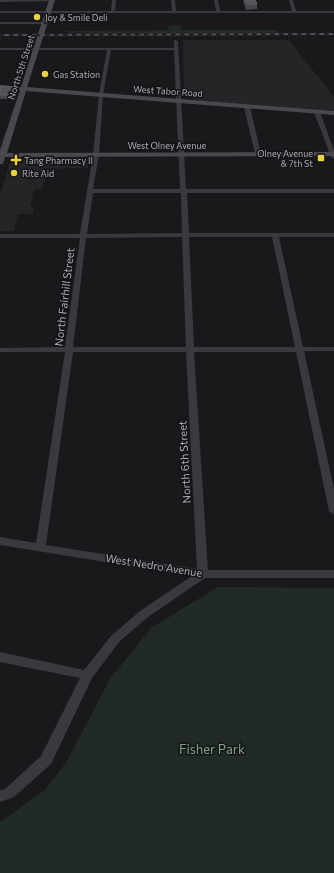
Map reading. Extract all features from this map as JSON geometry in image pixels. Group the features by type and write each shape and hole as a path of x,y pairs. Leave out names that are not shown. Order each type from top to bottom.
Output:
{"street":[{"path":"0,1 52,0"},
{"name":"North 5th Street","path":"1,157 52,0"},
{"path":"113,12 114,0"},
{"path":"173,0 174,12"},
{"path":"216,0 218,12"},
{"path":"291,0 294,12"},
{"path":"0,12 334,12"},
{"path":"0,23 45,23"},
{"name":"North 6th Street","path":"109,49 176,45 180,101 190,350 203,574"},
{"path":"0,49 109,49"},
{"name":"North Fairhill Street","path":"40,548 69,350 83,236 96,155 102,95 109,49"},
{"name":"West Tabor Road","path":"0,87 334,114"},
{"path":"247,107 258,154"},
{"path":"317,112 334,155"},
{"name":"West Olney Avenue","path":"1,157 182,154 334,155"},
{"path":"90,191 334,191"},
{"path":"0,236 334,235"},
{"path":"275,236 298,349 334,511"},
{"path":"0,350 334,349"},
{"name":"West Nedro Avenue","path":"0,541 203,574 334,574"},
{"path":"0,796 9,793 46,760 87,675 116,639 144,614 203,574"},
{"path":"0,657 87,675"}],"shaded area":[{"path":"183,40 289,40 334,97 334,111 198,101 184,96"},
{"path":"89,157 88,168 47,169 43,188 34,189 30,206 34,207 33,214 18,214 14,231 0,231 0,195 11,158"}],"green space":[{"path":"180,25 182,30 277,30 278,33 71,33 65,31 168,30 169,26"},
{"name":"Fisher Park","path":"218,587 334,588 334,873 0,873 0,822 45,790 67,761 110,679 151,628"}],"building":[{"path":"245,0 255,0 257,4 247,4"},
{"path":"0,86 17,87 15,95 0,95"}],"railway":[{"path":"0,35 334,34"}],"place":[{"name":"Joy & Smile Deli","path":"37,17"},
{"name":"Gas Station","path":"45,74"},
{"name":"Olney Avenue & 7th St","path":"321,158"},
{"name":"Tang Pharmacy II","path":"16,160"},
{"name":"Rite Aid","path":"14,173"}]}
